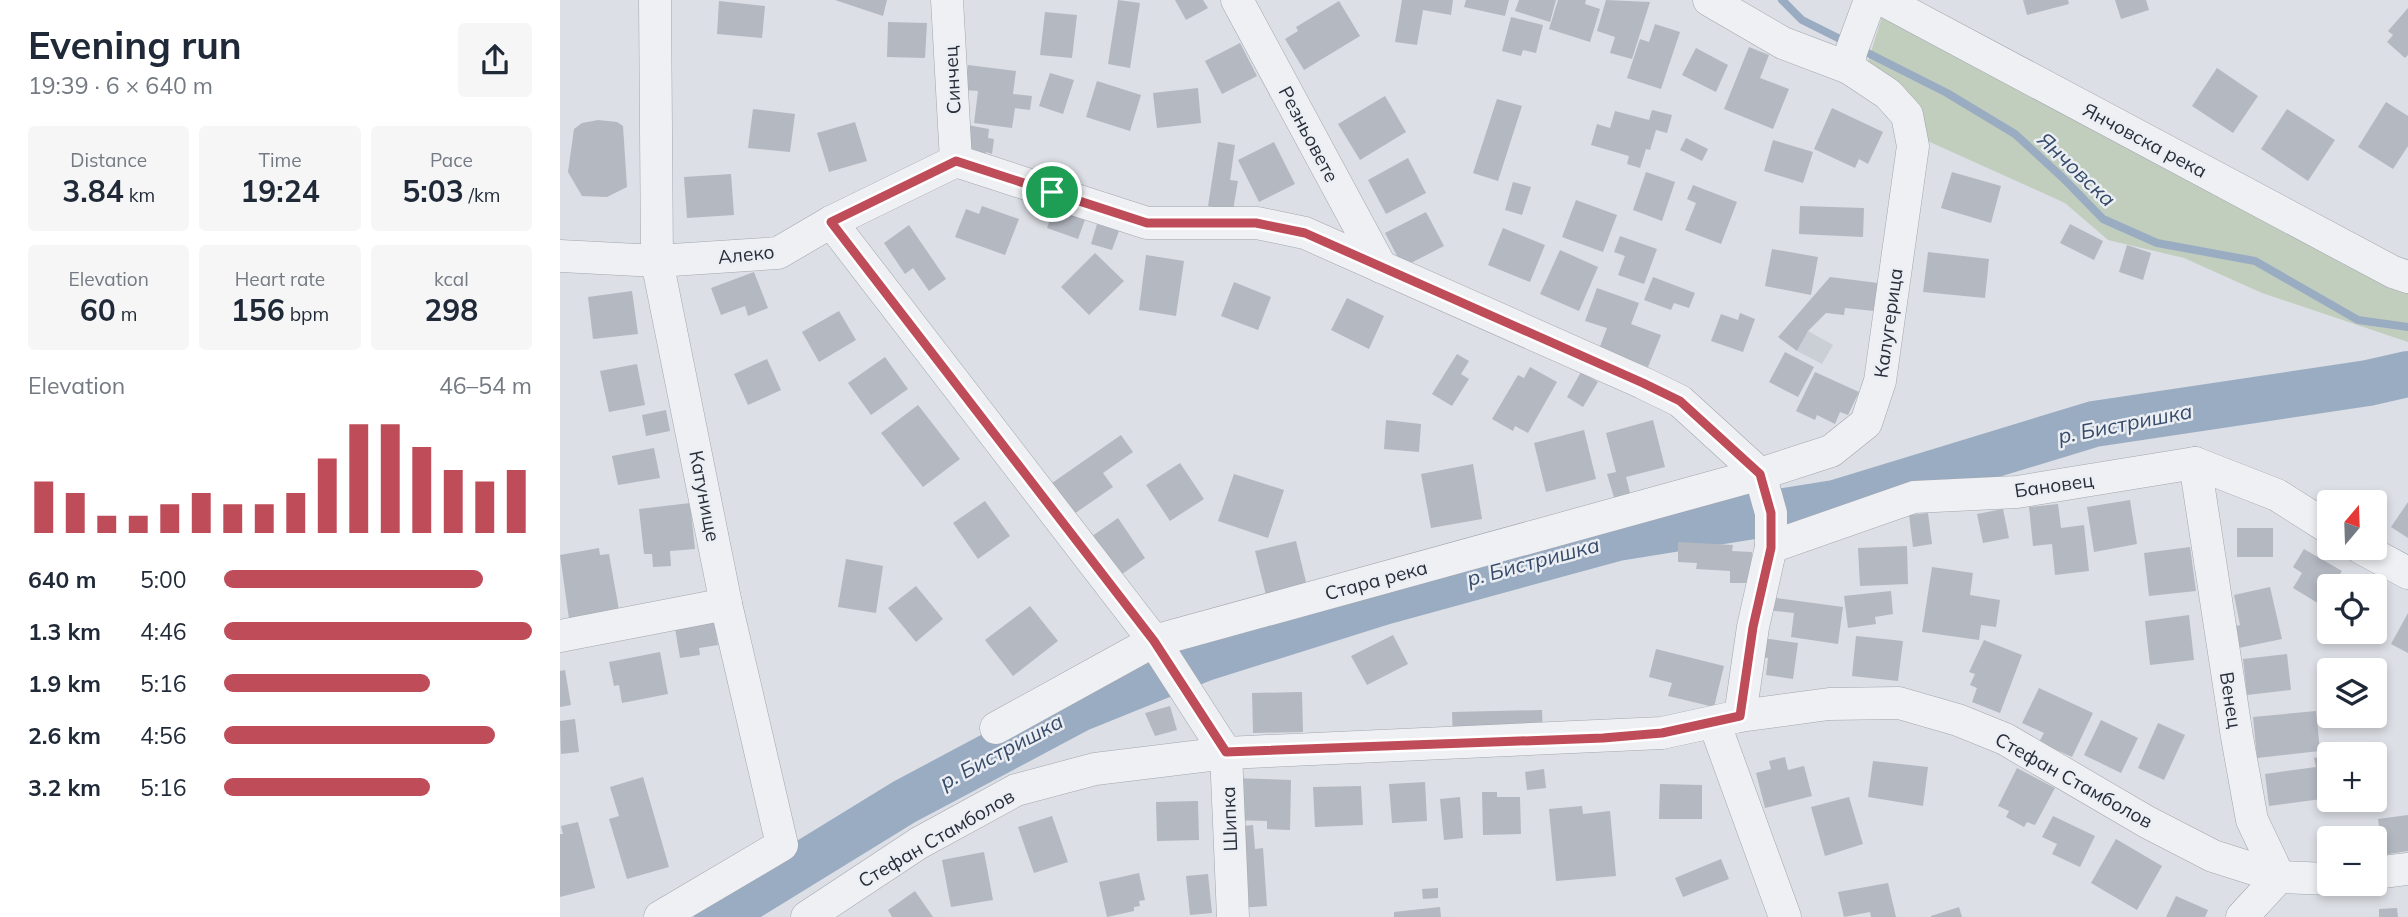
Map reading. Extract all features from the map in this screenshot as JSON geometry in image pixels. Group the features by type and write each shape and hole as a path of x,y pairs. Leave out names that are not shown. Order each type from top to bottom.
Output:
{"street":[{"name":"Катунище","path":"654,0 657,261 726,604 782,845 660,917"},
{"name":"Синчец","path":"947,0 956,161"},
{"name":"Резньовете","path":"1237,0 1381,267"},
{"path":"1709,0 1783,43 1850,60 1874,3"},
{"name":"Янчовска река","path":"1874,3 2393,272 2408,277"},
{"name":"Калугерица","path":"1760,474 1830,451 1866,423 1880,382 1913,145 1907,115 1850,60"},
{"name":"Алеко","path":"560,256 657,261 778,253 831,222 956,161"},
{"path":"956,161 1147,223 1256,223 1305,233 1680,401 1760,474 1771,513 1771,546 1753,627 1727,719 1785,917"},
{"path":"831,222 1158,647 1226,752"},
{"path":"2194,463 2277,495 2317,520"},
{"name":"Бановец","path":"1771,546 1914,497 2017,492 2194,463"},
{"name":"Венец","path":"2194,463 2252,820 2279,877"},
{"name":"Стара река","path":"996,728 1158,647 1760,474"},
{"path":"2384,560 2408,573"},
{"path":"560,636 726,604"},
{"name":"Стефан Стамболов","path":"807,917 919,844 1016,790 1095,769 1226,752 1603,738 1662,733 1727,719 1829,704 1899,704 1958,720 2005,739 2147,822 2213,856 2279,877 2317,879"},
{"name":"Шипка","path":"1226,752 1233,917"},
{"path":"2387,872 2408,869"},
{"path":"2242,917 2279,877"}],"shaded area":[{"path":"1808,331 1833,345 1822,364 1797,351"}],"green space":[{"path":"1884,10 2408,286 2408,342 2262,293 2184,258 2108,240 2065,203 1921,138 1867,65"}],"building":[{"path":"835,0 887,0 883,16"},
{"path":"1118,0 1140,3 1130,68 1108,64"},
{"path":"1175,0 1203,0 1208,8 1186,20"},
{"path":"1402,0 1453,0 1451,15 1423,10 1417,45 1395,42"},
{"path":"1466,0 1509,0 1505,16 1464,7"},
{"path":"1519,0 1556,0 1550,22 1515,11"},
{"path":"1558,0 1586,0 1585,4 1600,9 1590,42 1549,29"},
{"path":"1606,0 1650,2 1632,59 1610,53 1615,37 1597,31"},
{"path":"2023,0 2068,0 2069,4 2027,15"},
{"path":"2115,0 2146,0 2149,10 2121,19"},
{"path":"719,1 765,6 762,38 717,34"},
{"path":"1339,1 1360,36 1304,70 1285,39 1298,31 1296,27"},
{"path":"2408,8 2408,55 2405,58 2387,42 2393,35 2388,31"},
{"path":"1045,12 1077,15 1072,58 1040,55"},
{"path":"1511,17 1543,25 1536,53 1523,50 1521,56 1502,51"},
{"path":"888,22 927,23 925,58 887,57"},
{"path":"1655,24 1680,32 1661,89 1627,78 1640,39 1649,42"},
{"path":"1240,43 1257,76 1222,94 1205,61"},
{"path":"1749,47 1769,55 1760,78 1789,89 1773,129 1724,109"},
{"path":"1696,48 1728,65 1716,92 1682,75"},
{"path":"968,65 1016,71 1013,94 1032,96 1030,110 1015,108 1012,128 974,123 978,91 965,90"},
{"path":"2217,68 2258,96 2233,133 2192,106"},
{"path":"1050,73 1074,80 1063,114 1039,106"},
{"path":"1097,81 1141,95 1130,131 1086,117"},
{"path":"1198,88 1201,123 1157,128 1153,93"},
{"path":"1385,96 1406,132 1360,160 1338,124"},
{"path":"1497,99 1522,106 1498,181 1473,173"},
{"path":"2386,102 2408,116 2408,146 2393,169 2358,147"},
{"path":"1832,108 1883,132 1868,164 1859,159 1855,168 1814,149"},
{"path":"753,109 795,114 790,152 748,148"},
{"path":"2287,109 2335,140 2308,181 2261,149"},
{"path":"1652,110 1672,115 1667,133 1656,130 1650,150 1646,149 1640,168 1627,164 1629,156 1591,145 1597,124 1610,128 1615,111 1649,120"},
{"path":"598,120 617,122 623,126 627,187 607,197 582,196 568,172 574,129 582,123"},
{"path":"855,122 867,161 829,172 817,133"},
{"path":"962,124 989,129 988,138 994,139 992,154 986,152 985,162 962,156"},
{"path":"1686,138 1708,149 1702,161 1680,150"},
{"path":"1773,140 1813,152 1803,183 1764,171"},
{"path":"1218,142 1235,145 1230,180 1238,181 1233,210 1208,206"},
{"path":"1274,142 1295,184 1259,202 1238,160"},
{"path":"1408,158 1426,193 1386,214 1368,180"},
{"path":"1646,172 1675,182 1662,221 1633,210"},
{"path":"1952,172 2001,186 1991,223 1941,208"},
{"path":"731,174 734,215 687,218 684,177"},
{"path":"1513,182 1531,187 1522,215 1505,210"},
{"path":"1693,185 1737,202 1721,244 1685,230 1696,203 1687,199"},
{"path":"1576,200 1617,215 1603,252 1562,237"},
{"path":"982,206 1019,219 1005,255 955,237 966,209 979,214"},
{"path":"1055,206 1086,217 1078,239 1047,228"},
{"path":"1800,206 1864,208 1863,237 1799,234"},
{"path":"1426,212 1444,246 1403,267 1385,233"},
{"path":"1097,224 1119,231 1112,250 1091,244"},
{"path":"2070,224 2103,241 2094,260 2060,243"},
{"path":"909,225 946,279 929,291 913,268 905,274 884,243"},
{"path":"1503,228 1545,245 1530,282 1488,265"},
{"path":"1620,236 1657,249 1644,284 1618,275 1625,256 1614,252"},
{"path":"2127,245 2151,253 2143,280 2119,272"},
{"path":"1772,249 1818,257 1811,295 1765,286"},
{"path":"1560,250 1598,267 1579,311 1540,294"},
{"path":"1928,252 1989,259 1985,298 1923,292"},
{"path":"1095,253 1124,281 1089,315 1061,287"},
{"path":"1146,255 1184,261 1176,316 1139,310"},
{"path":"754,272 768,308 748,316 745,306 721,315 711,288"},
{"path":"1653,277 1695,293 1689,308 1674,303 1671,310 1644,300"},
{"path":"1830,277 1878,283 1874,311 1845,308 1844,315 1826,313 1808,331 1797,351 1778,337"},
{"path":"1234,282 1271,297 1258,330 1221,316"},
{"path":"1597,288 1639,303 1631,324 1661,335 1648,367 1599,349 1607,328 1585,321"},
{"path":"632,291 638,334 593,339 588,297"},
{"path":"1347,298 1384,316 1369,349 1331,330"},
{"path":"839,311 856,340 819,362 802,332"},
{"path":"1740,313 1755,319 1743,352 1711,341 1721,314 1738,320"},
{"path":"1785,352 1814,367 1798,397 1769,382"},
{"path":"1457,354 1469,361 1461,374 1469,379 1452,406 1432,394"},
{"path":"885,357 908,389 871,415 848,383"},
{"path":"767,359 781,390 748,405 734,374"},
{"path":"637,364 645,405 609,412 600,371"},
{"path":"1530,367 1557,382 1528,433 1515,426 1513,431 1492,419 1518,375 1524,378"},
{"path":"1581,372 1598,382 1583,407 1567,397"},
{"path":"1815,372 1859,392 1848,415 1840,412 1835,424 1817,415 1815,420 1796,411"},
{"path":"918,405 960,459 923,487 881,433"},
{"path":"666,410 670,431 646,436 642,415"},
{"path":"1386,420 1421,424 1419,452 1384,449"},
{"path":"1653,420 1665,467 1626,477 1631,497 1615,501 1607,474 1616,472 1606,433"},
{"path":"1584,430 1596,479 1546,492 1534,443"},
{"path":"1121,435 1133,452 1103,473 1113,487 1074,514 1052,483"},
{"path":"654,448 660,478 618,485 612,456"},
{"path":"1180,463 1204,499 1170,521 1146,485"},
{"path":"1473,464 1482,519 1431,528 1421,474"},
{"path":"1234,474 1284,490 1268,538 1218,521"},
{"path":"2130,500 2137,544 2094,552 2087,507"},
{"path":"985,501 1010,536 978,559 953,523"},
{"path":"2408,502 2408,538 2391,527"},
{"path":"690,503 695,549 670,551 671,566 653,567 652,554 644,554 639,509"},
{"path":"2058,504 2061,528 2084,525 2089,571 2055,575 2052,544 2033,546 2029,507"},
{"path":"2003,509 2009,538 1983,543 1977,514"},
{"path":"1928,513 1932,544 1913,547 1909,515"},
{"path":"1118,518 1145,558 1115,579 1088,539"},
{"path":"2237,528 2273,528 2273,557 2237,557"},
{"path":"1296,541 1307,586 1266,595 1255,551"},
{"path":"1678,542 1733,545 1732,551 1752,552 1751,583 1730,583 1730,571 1696,569 1697,563 1678,562"},
{"path":"1907,546 1908,584 1860,586 1858,548"},
{"path":"2190,547 2196,591 2149,596 2144,553"},
{"path":"599,548 600,555 609,554 619,610 569,619 560,555"},
{"path":"2304,549 2317,557 2317,560 2323,560 2342,571 2340,574 2317,574 2317,603 2293,588 2302,573 2293,567"},
{"path":"846,559 883,566 876,613 838,607"},
{"path":"1932,567 1973,573 1970,595 2000,600 1996,627 1981,625 1979,640 1922,632"},
{"path":"916,586 943,619 916,642 888,608"},
{"path":"2270,587 2282,639 2229,650 2224,629 2240,625 2234,595"},
{"path":"1891,591 1893,614 1875,617 1876,624 1848,628 1844,596"},
{"path":"1769,597 1843,607 1838,644 1791,637 1794,613 1767,610"},
{"path":"1030,606 1058,641 1013,676 985,640"},
{"path":"2408,613 2408,653 2391,644"},
{"path":"2189,615 2194,660 2150,665 2145,621"},
{"path":"714,622 718,645 699,648 700,655 680,658 675,628"},
{"path":"1393,635 1408,664 1367,685 1351,656"},
{"path":"1856,636 1903,641 1898,681 1852,676"},
{"path":"1763,638 1798,643 1793,679 1766,675 1768,658 1760,657"},
{"path":"1984,640 2022,655 2000,713 1972,702 1977,688 1970,685 1975,674 1969,672"},
{"path":"1656,649 1724,666 1714,707 1668,696 1672,683 1649,677"},
{"path":"660,652 668,694 622,703 619,685 614,686 609,662"},
{"path":"2287,654 2291,690 2247,695 2243,659"},
{"path":"565,670 571,705 560,707 560,671"},
{"path":"2039,688 2093,713 2072,757 2039,742 2044,733 2022,723"},
{"path":"1302,692 1303,732 1253,733 1252,693"},
{"path":"1170,706 1177,730 1155,736 1145,713"},
{"path":"1542,710 1543,737 1453,738 1452,712"},
{"path":"2316,711 2319,742 2317,751 2257,758 2253,717"},
{"path":"575,719 579,752 561,754 560,721"},
{"path":"2101,720 2138,738 2121,773 2084,755"},
{"path":"2158,723 2185,735 2164,780 2138,768"},
{"path":"1785,757 1788,770 1804,766 1812,796 1765,808 1756,773 1771,769 1769,761"},
{"path":"2314,758 2317,758 2317,800 2269,806 2265,774 2316,767"},
{"path":"1873,761 1928,767 1923,806 1868,797"},
{"path":"2017,768 2055,788 2035,825 2027,822 2024,827 2006,817 2009,811 1998,806"},
{"path":"1544,769 1546,788 1527,790 1525,772"},
{"path":"643,777 669,867 627,879 609,819 619,816 610,787"},
{"path":"1231,778 1291,780 1290,830 1267,829 1267,821 1230,820"},
{"path":"1425,782 1427,821 1392,823 1389,784"},
{"path":"1660,784 1702,785 1702,819 1659,819"},
{"path":"1361,786 1363,825 1315,827 1313,787"},
{"path":"1482,792 1497,792 1497,797 1520,797 1521,834 1483,835"},
{"path":"1460,797 1463,838 1444,840 1440,799"},
{"path":"1849,797 1863,844 1825,856 1811,807"},
{"path":"1198,801 1199,840 1157,841 1156,802"},
{"path":"1582,806 1583,814 1610,811 1616,876 1556,881 1549,809"},
{"path":"2408,815 2408,851 2387,854 2387,826 2379,826 2378,819"},
{"path":"1052,816 1068,862 1034,873 1018,827"},
{"path":"2053,816 2095,836 2080,867 2052,854 2057,844 2042,837"},
{"path":"578,822 595,888 560,897 560,834 563,834 561,826"},
{"path":"1253,825 1255,849 1263,848 1267,906 1239,908 1234,827"},
{"path":"2116,839 2162,866 2137,910 2091,883"},
{"path":"984,852 993,900 951,907 942,860"},
{"path":"1721,859 1729,879 1683,897 1675,878"},
{"path":"1139,873 1145,900 1139,901 1140,906 1134,907 1134,911 1107,917 1099,882"},
{"path":"1208,874 1212,913 1190,915 1186,876"},
{"path":"1888,883 1896,917 1871,917 1870,912 1844,917 1838,892"},
{"path":"1438,888 1438,898 1423,899 1422,889"},
{"path":"915,891 933,917 892,917 888,910"},
{"path":"2176,896 2208,910 2205,917 2166,917"},
{"path":"1440,907 1441,917 1394,917 1394,912"},
{"path":"1959,907 1962,917 1931,917 1931,916"},
{"path":"2397,908 2398,917 2379,917 2379,909"}],"waterway":[{"name":"Янчовска","path":"1782,0 1802,20 1846,42"},
{"name":"Янчовска","path":"1858,48 1947,93 2015,134 2103,219 2157,243 2255,261 2358,320 2408,327"},
{"name":"р. Бистришка","path":"717,917 904,802 1079,709 1205,658 1383,602 1617,538 1835,503 2094,424 2368,383 2408,374"}],"route":[{"path":"956,161 1052,192 1147,223 1256,223 1305,233 1680,401 1760,474 1771,513 1771,548 1753,627 1740,716 1662,733 1603,738 1226,752 1154,641 831,222 956,161"}]}
